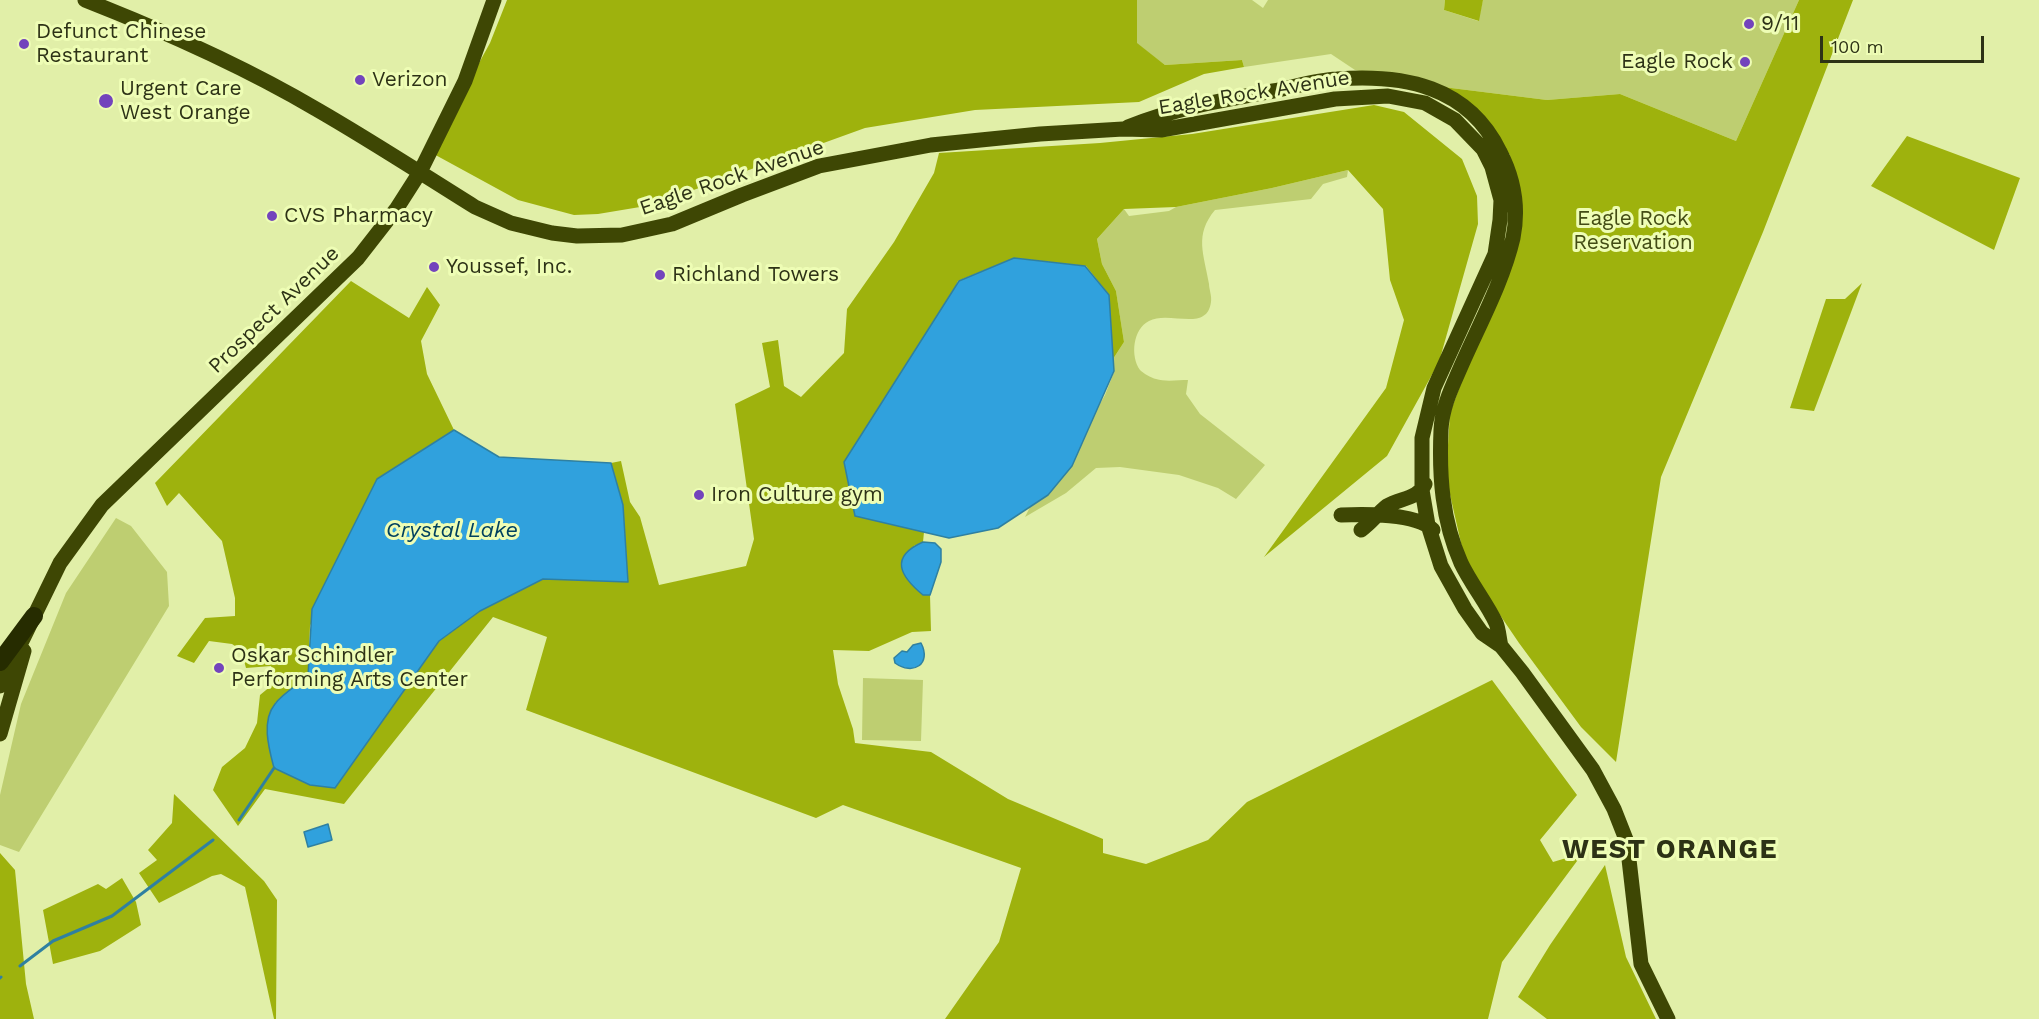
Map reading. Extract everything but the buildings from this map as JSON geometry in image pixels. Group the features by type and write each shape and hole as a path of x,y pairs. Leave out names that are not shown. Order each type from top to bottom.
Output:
{"highway":[{"path":"0,662 34,616"}],"main road":[{"name":"Eagle Rock Avenue","path":"85,0 180,40 316,108 475,207 511,223 552,234 605,237 639,233 672,224 819,166 888,152 991,138 1123,129 1161,130 1335,99 1388,96 1425,104 1455,120 1483,149 1492,167 1501,200 1495,254 1434,388 1422,438 1422,490 1428,525 1441,566 1465,609 1482,633 1501,646 1522,672 1593,770 1614,809 1627,842 1641,964 1668,1019"},
{"name":"Prospect Avenue","path":"0,686 60,563 102,505 358,258 398,208 420,172 465,81 494,0"},
{"name":"Eagle Rock Avenue","path":"1123,129 1152,118 1213,101 1336,79 1381,78 1414,82 1437,89 1458,102 1482,122 1496,143 1514,188 1513,236 1503,270 1442,415 1441,484 1446,520 1460,561 1496,624 1501,646"},
{"path":"1282,89 1293,108"},
{"path":"1211,122 1224,111 1278,98 1282,89"},
{"path":"1361,530 1371,524 1386,507 1415,496 1422,490 1430,465 1432,445 1441,427"},
{"path":"1341,515 1378,515 1421,521 1428,525 1441,540 1460,584 1474,604 1492,618"},
{"name":"Prospect Avenue","path":"0,734 34,616"}],"green space":[{"path":"507,0 1137,0 1137,43 1165,65 1242,60 1244,67 1204,74 1139,102 975,110 865,128 652,205 598,214 574,215 518,200 430,152 490,43"},
{"path":"1137,0 1252,0 1263,8 1268,0 1445,0 1444,10 1478,21 1483,0 1799,0 1736,141 1620,94 1547,100 1411,83 1355,70 1331,54 1244,67 1242,60 1165,65 1137,44"},
{"path":"1445,0 1483,0 1479,21 1444,10"},
{"name":"Eagle Rock Reservation","path":"1799,0 1853,0 1763,232 1661,477 1616,762 1581,727 1519,643 1466,565 1446,477 1450,413 1503,269 1515,207 1510,155 1472,111 1411,83 1547,100 1620,94 1736,141"},
{"path":"1374,105 1404,112 1462,159 1477,196 1478,224 1439,362 1387,456 1264,557 1386,388 1404,320 1390,280 1383,209 1348,170 1176,207 1124,209 1097,239 1102,264 1116,291 1124,342 1113,359 1109,295 1086,266 1014,258 958,281 855,516 924,532 923,542 914,546 923,595 930,595 931,631 912,632 869,651 833,650 838,684 853,729 855,743 931,752 1008,799 1103,839 1103,853 1146,864 1208,840 1247,802 1492,680 1577,795 1540,840 1553,862 1583,853 1502,962 1488,1019 945,1019 999,942 1021,868 843,805 816,818 526,710 547,637 493,617 344,804 265,789 238,826 213,790 222,767 245,748 257,723 260,695 277,681 271,666 246,668 241,650 232,644 209,641 194,663 177,656 205,618 235,616 235,598 222,541 179,493 167,506 155,483 351,281 409,318 427,287 440,305 421,341 427,374 454,430 377,479 310,626 308,676 275,703 335,788 439,641 480,611 543,579 628,582 623,505 611,463 621,461 630,502 640,517 659,585 746,566 754,539 735,404 770,387 762,343 778,340 784,386 801,397 844,353 847,309 894,242 934,173 939,153 1100,143 1192,134"},
{"path":"1907,136 2020,178 1994,250 1871,186"},
{"path":"1348,170 1347,177 1323,184 1311,199 1215,210 1204,228 1202,245 1211,297 1208,311 1195,319 1157,318 1144,325 1136,336 1134,350 1140,370 1160,380 1188,380 1186,394 1200,414 1265,465 1236,499 1218,488 1179,475 1120,467 1096,468 1066,493 1025,517 1030,507 1048,495 1105,395 1114,372 1113,359 1124,342 1116,291 1102,264 1097,239 1124,209 1129,216 1169,211 1176,207"},
{"path":"1862,283 1814,411 1790,408 1826,299 1845,299"},
{"path":"116,518 131,526 167,572 169,606 19,852 0,845 0,795 21,704 66,593"},
{"path":"863,678 923,680 921,741 862,740"},
{"path":"174,794 264,881 277,900 276,1019 274,1019 245,887 221,874 212,876 159,903 139,873 157,860 148,850 172,823"},
{"path":"0,853 15,870 26,984 34,1019 0,1019"},
{"path":"1605,865 1626,957 1656,1019 1547,1019 1518,997 1550,945"},
{"path":"122,878 136,902 141,925 100,951 53,964 43,910 98,884 106,889"}],"water":[{"path":"1014,258 1085,266 1109,295 1114,371 1072,466 1048,495 998,528 949,538 855,516 844,462 959,281"},
{"name":"Crystal Lake","path":"454,430 499,457 611,463 623,505 628,582 543,579 480,611 439,641 335,788 310,785 274,768 268,744 267,727 268,718 278,700 308,676 312,609 377,479"},
{"path":"923,542 935,543 941,549 941,562 930,595 923,595 915,588 904,574 902,567 905,554"},
{"path":"921,643 924,657 919,666 908,668 895,663 894,658 902,651 907,652 913,645"},
{"path":"328,824 332,840 308,847 304,832"}],"waterway":[{"path":"239,820 274,768"},
{"path":"20,966 53,941 112,916 213,840"}],"place":[{"name":"9/11","path":"1749,24"},
{"name":"Defunct Chinese Restaurant","path":"24,44"},
{"name":"Eagle Rock","path":"1745,62"},
{"name":"Verizon","path":"360,80"},
{"name":"Urgent Care West Orange","path":"106,101"},
{"name":"CVS Pharmacy","path":"272,216"},
{"name":"Youssef, Inc.","path":"434,267"},
{"name":"Richland Towers","path":"660,275"},
{"name":"Iron Culture gym","path":"699,495"},
{"name":"Oskar Schindler Performing Arts Center","path":"219,668"}],"district":[{"name":"WEST ORANGE","path":"1670,850"}]}
